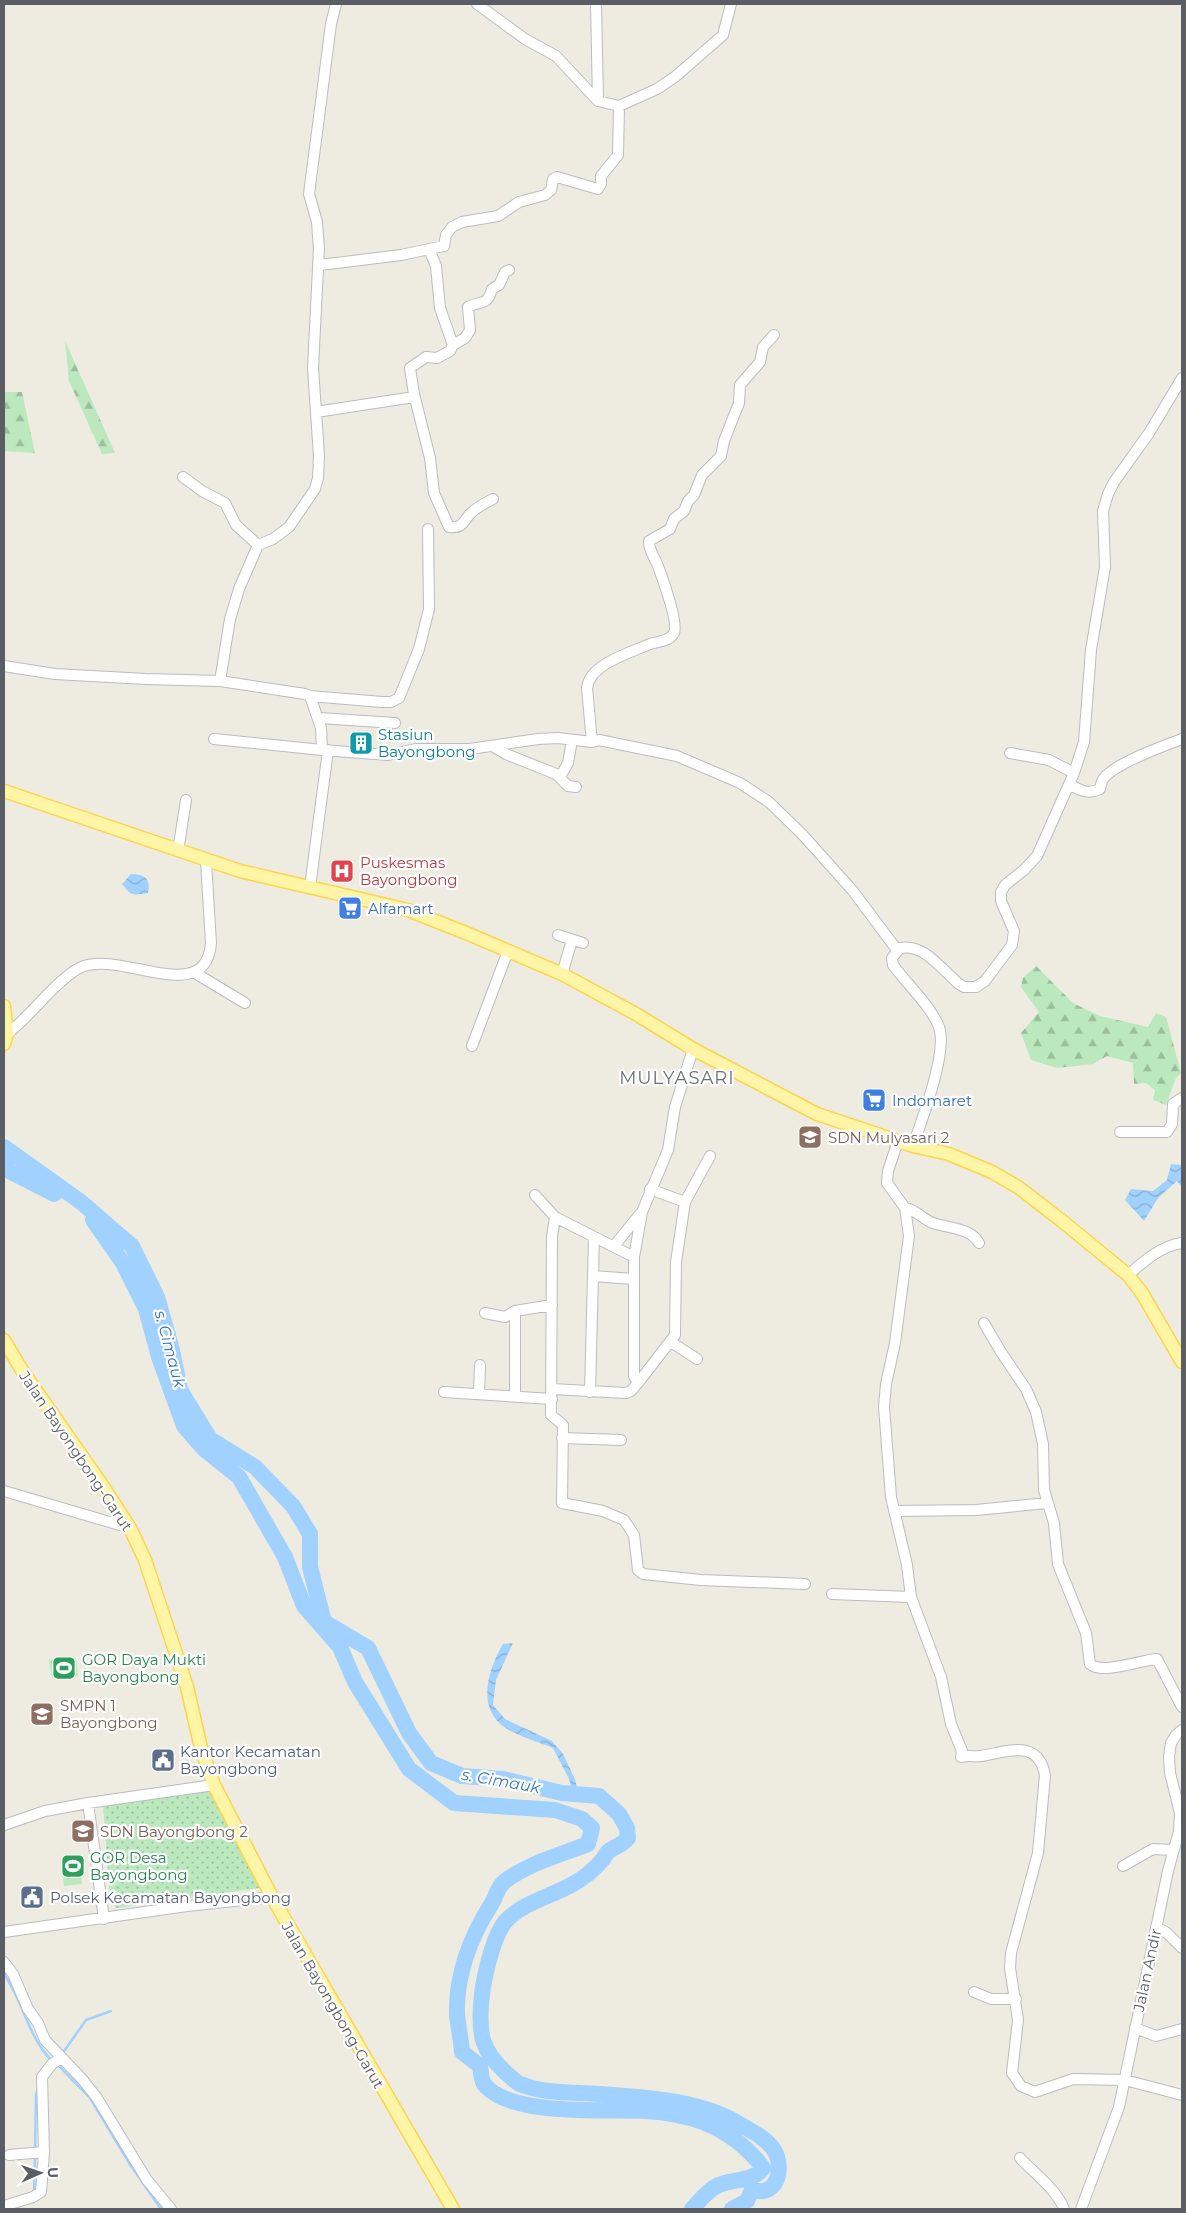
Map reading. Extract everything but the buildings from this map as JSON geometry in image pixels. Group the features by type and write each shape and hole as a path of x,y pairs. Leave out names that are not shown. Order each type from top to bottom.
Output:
{"main road":[{"path":"4,791 206,861 240,871 408,910 562,974 636,1014 693,1049 817,1114 913,1146 949,1154 1004,1178 1062,1221 1128,1275 1142,1293 1182,1362"},
{"path":"4,1006 6,1039"},
{"name":"Jalan Bayongbong-Garut","path":"4,1340 23,1372 130,1528 145,1560 187,1687 201,1748 214,1785 272,1897 453,2209"}],"street":[{"path":"220,681 230,619 239,589 258,545 286,531 315,489 319,465 313,367 320,265 316,222 308,194 331,24 336,4"},
{"path":"478,4 525,39 556,56 598,101 619,106 657,89 720,40 731,4"},
{"path":"596,4 598,101"},
{"path":"320,265 444,246 448,232 457,224 498,216 519,202 545,195 551,190 555,178 598,188 601,184 601,176 618,155 619,106"},
{"path":"429,249 436,266 440,308 453,345"},
{"path":"494,499 483,504 469,515 465,523 456,527 449,527 434,492 430,458 414,397 410,368 426,357 437,358 450,351 453,345 462,341 469,332 468,307 485,302 490,298 492,289 500,284 505,272 508,270"},
{"path":"592,742 588,681 600,669 625,653 662,642 674,634 672,612 660,571 649,547 649,541 670,529 674,519 684,511 688,501 694,495 702,475 721,456 724,441 739,403 740,385 760,362 763,347 774,335"},
{"path":"913,1146 930,1092 942,1039 934,1017 893,965 892,958 897,950 907,946 916,949 928,955 964,987 976,987 985,981 1006,955 1014,931 1001,901 1001,892 1006,884 1024,870 1037,856 1074,773 1084,742 1090,650 1105,567 1103,511 1114,482 1149,433 1182,378"},
{"path":"316,412 414,397"},
{"path":"183,477 197,488 226,502 236,526 258,545"},
{"path":"4,666 55,674 220,681 310,696 392,702 399,698 419,649 429,609 428,529"},
{"path":"310,696 319,718 325,750 310,887"},
{"path":"319,718 395,723"},
{"path":"214,738 388,756 416,749 470,749 494,747 538,739 592,742 598,740 677,756 740,783 769,802 802,834 853,891 897,950"},
{"path":"1069,784 1080,790 1095,792 1100,789 1105,777 1120,767 1153,749 1182,739"},
{"path":"560,777 568,763 572,740"},
{"path":"494,747 560,777 568,786 576,787"},
{"path":"1010,753 1049,760 1074,773"},
{"path":"178,851 186,800"},
{"path":"6,1039 72,972 90,964 120,966 172,975 195,973 207,964 210,956 210,915 206,861"},
{"path":"558,934 583,943"},
{"path":"562,974 572,940"},
{"path":"472,1046 508,951"},
{"path":"195,973 245,1003"},
{"path":"638,1383 634,1376 634,1257 642,1212 650,1189 668,1150 675,1107 693,1049"},
{"path":"1120,1132 1168,1132 1172,1124 1173,1104 1182,1098"},
{"path":"898,1141 888,1171 887,1182 905,1208 908,1236 895,1342 886,1384 884,1407 894,1511 907,1565 911,1597 941,1677 951,1724 962,1751 961,1757 981,1756 1010,1750 1026,1751 1037,1756 1043,1764 1045,1775 1038,1853 1011,1953 1010,1968 1018,2020 1011,2068 1021,2086 1035,2092 1073,2079 1125,2080 1182,2095"},
{"path":"444,1392 515,1396 590,1392 626,1393 631,1391 671,1342 674,1335 676,1262 685,1202 698,1174 710,1156"},
{"path":"650,1189 685,1202"},
{"path":"535,1195 555,1216 634,1257"},
{"path":"905,1208 912,1209 932,1223 974,1236 979,1243"},
{"path":"614,1246 642,1212"},
{"path":"555,1216 552,1237 551,1415 563,1425 562,1503 564,1505 603,1511 624,1520 634,1535 637,1565 640,1572 701,1580 805,1584"},
{"path":"590,1392 594,1236"},
{"path":"1128,1275 1145,1260 1166,1247 1182,1243"},
{"path":"593,1276 633,1279"},
{"path":"485,1313 505,1317 515,1310 552,1305"},
{"path":"515,1310 515,1396"},
{"path":"984,1322 1001,1352 1026,1389 1036,1412 1043,1444 1044,1490 1054,1523 1058,1564 1086,1634 1090,1664 1100,1668 1157,1658 1182,1707"},
{"path":"671,1342 697,1359"},
{"path":"479,1394 480,1365"},
{"path":"562,1438 622,1440"},
{"path":"4,1491 130,1528"},
{"path":"894,1511 976,1510 1047,1503"},
{"path":"832,1594 911,1597"},
{"name":"Jalan Andir","path":"1081,2209 1119,2107 1172,1850 1179,1831 1180,1813 1170,1773 1169,1756 1176,1735 1182,1730"},
{"path":"4,1825 45,1811 214,1785"},
{"path":"88,1803 104,1919"},
{"path":"1123,1866 1154,1849 1172,1850"},
{"path":"4,1932 186,1906 272,1897"},
{"path":"1156,1927 1168,1933 1182,1948"},
{"path":"4,1962 13,1974 28,2009 57,2058 82,2079 98,2098 147,2180 172,2209"},
{"path":"974,1992 992,1999 1016,1999"},
{"path":"1135,2028 1156,2036 1182,2029"},
{"path":"4,2206 33,2197 41,2192 44,2152 42,2078 57,2058"},
{"path":"9,2155 44,2152"},
{"path":"1020,2158 1037,2177 1055,2192 1064,2209"}],"green space":[{"path":"65,341 115,453 102,454 69,381"},
{"path":"4,392 22,392 35,453 4,451"},
{"path":"1036,966 1073,1003 1100,1016 1148,1027 1156,1013 1166,1017 1181,1073 1176,1078 1166,1105 1153,1100 1155,1090 1146,1083 1134,1084 1133,1063 1107,1056 1093,1064 1057,1068 1031,1060 1021,1033 1039,1012 1021,987 1023,978"},
{"name":"GOR Daya Mukti Bayongbong","path":"76,1658 78,1676 52,1678 49,1660"},
{"path":"215,1784 267,1887 116,1908 110,1900 103,1805"},
{"name":"GOR Desa Bayongbong","path":"83,1855 85,1875 81,1876 82,1884 64,1886 61,1857"}],"water":[{"path":"131,874 146,878 149,884 148,893 133,894 125,888 122,884"},
{"path":"1171,1164 1182,1165 1182,1187 1177,1181 1158,1198 1144,1221 1125,1200 1131,1189 1153,1191 1167,1180"},
{"path":"513,1643 496,1680 493,1705 505,1719 552,1741 563,1754 575,1779 578,1792 562,1793 572,1790 569,1779 553,1748 507,1729 497,1721 491,1711 487,1689 489,1677 503,1644"}],"waterway":[{"name":"s. Cimauk","path":"4,1147 81,1202 132,1246 157,1297 172,1350 180,1390 210,1439 255,1467 293,1506 310,1534 310,1567 324,1622 368,1648 409,1733 431,1763 462,1776 503,1779 562,1793 599,1796 619,1814 627,1828 628,1838 626,1841 609,1851 600,1863 584,1877 519,1910 500,1929 492,1950 483,1985 481,2025 484,2042 491,2057 512,2079 520,2084 539,2090 634,2097 691,2105 726,2117 759,2136 771,2146 777,2155 779,2167 776,2180 769,2189 762,2191 752,2190 747,2201 732,2209"},
{"path":"4,1166 11,1172 54,1194"},
{"path":"93,1220 123,1263 146,1309 159,1357 184,1426 204,1449 239,1477 285,1557 304,1606 340,1647 355,1682 409,1769 454,1803 555,1810 582,1819 592,1828 588,1844 524,1869 502,1883 499,1888 471,1942 462,1970 457,1999 462,2052 480,2066 484,2084 497,2095 515,2102 536,2107 646,2111 689,2118 703,2122 728,2135 744,2147 763,2168 753,2176 715,2187 692,2209"},
{"path":"4,1974 37,2041 52,2061"},
{"path":"62,2054 86,2020 111,2011"},
{"path":"57,2064 90,2098 131,2166 161,2209"},
{"path":"35,2150 36,2094 38,2089"},
{"path":"34,2193 35,2156"}],"place":[{"name":"Stasiun Bayongbong","path":"361,743"},
{"name":"Puskesmas Bayongbong","path":"342,871"},
{"name":"Alfamart","path":"350,908"},
{"name":"Indomaret","path":"874,1100"},
{"name":"SDN Mulyasari 2","path":"810,1137"},
{"name":"GOR Daya Mukti Bayongbong","path":"64,1668"},
{"name":"SMPN 1 Bayongbong","path":"42,1714"},
{"name":"Kantor Kecamatan Bayongbong","path":"163,1760"},
{"name":"SDN Bayongbong 2","path":"83,1831"},
{"name":"GOR Desa Bayongbong","path":"73,1866"},
{"name":"Polsek Kecamatan Bayongbong","path":"32,1897"}],"district":[{"name":"MULYASARI","path":"677,1078"}]}
